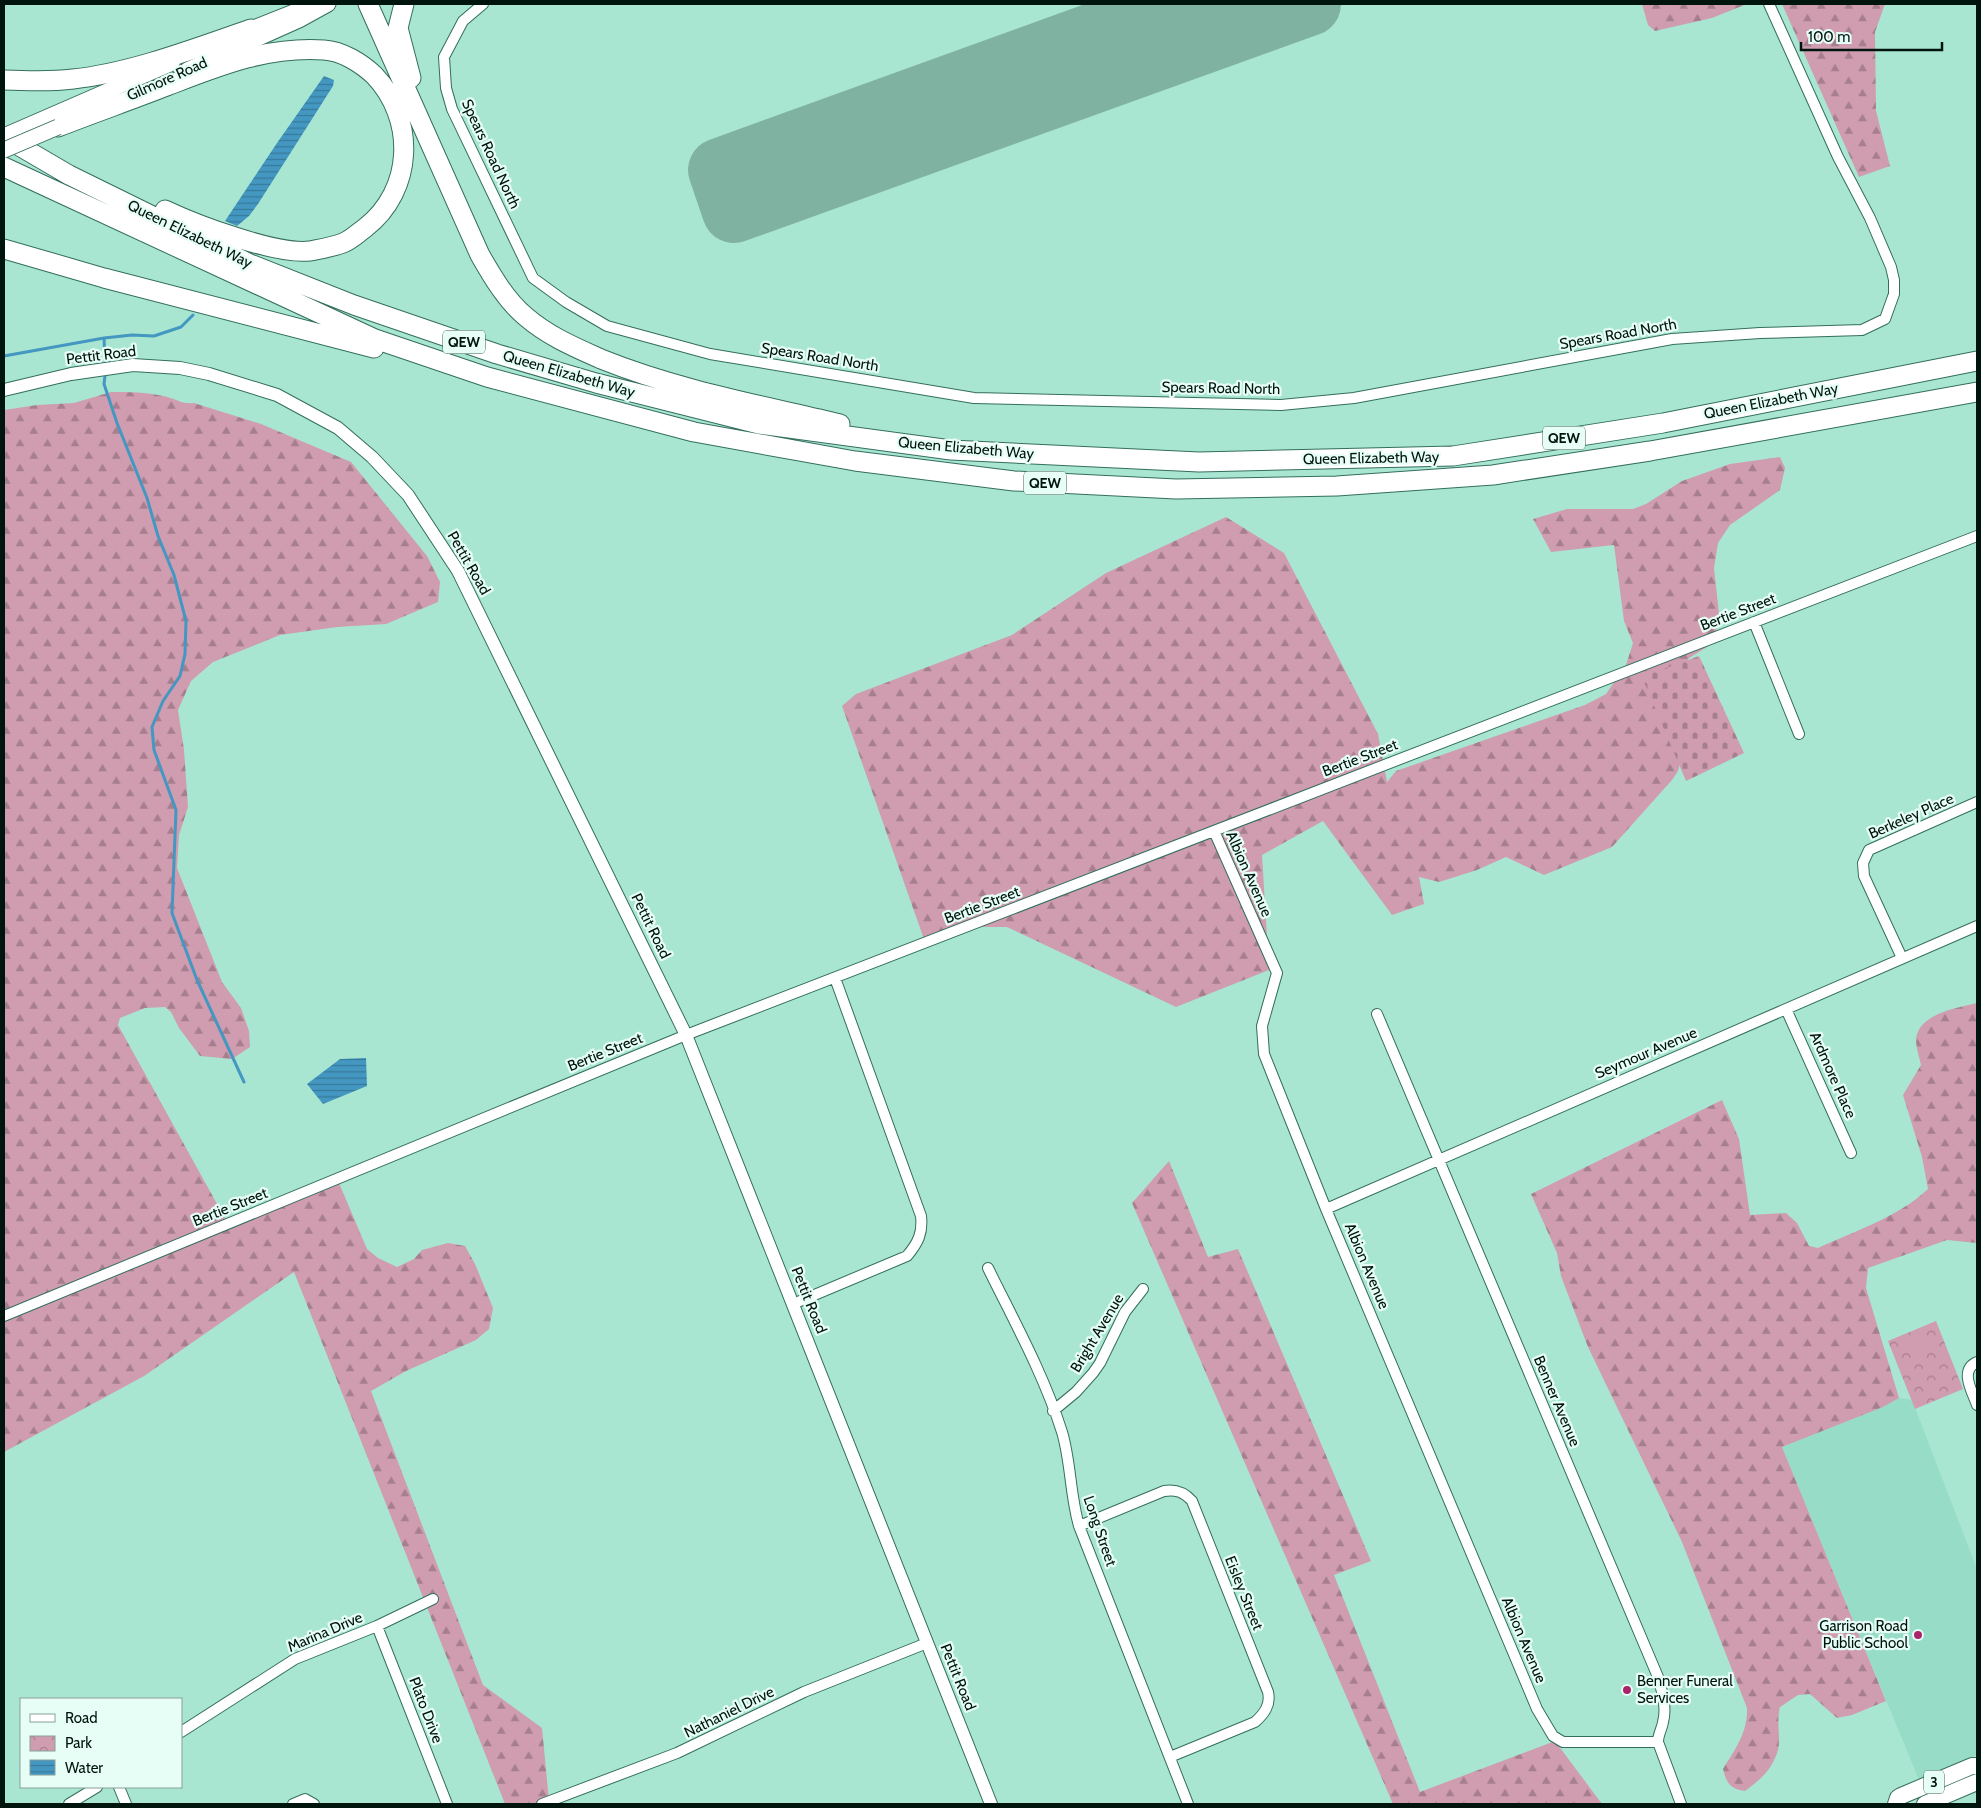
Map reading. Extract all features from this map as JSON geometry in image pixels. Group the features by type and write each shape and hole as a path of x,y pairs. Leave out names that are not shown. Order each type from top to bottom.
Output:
{"highway":[{"path":"368,4 480,255 495,281 524,316 564,343 631,371 680,386 951,450"},
{"path":"404,4 398,28 424,132"},
{"path":"4,80 39,82 85,77 172,56 251,29"},
{"path":"5,141 175,215 257,244 308,251 344,242 374,220 394,192 401,175 404,152 403,129 396,106 383,85 367,69 348,57 326,50 286,50 249,57 50,123"},
{"name":"Queen Elizabeth Way","path":"5,141 69,175 250,264 354,305 497,354 596,383 759,424 951,450 1199,462 1452,456 1662,422 1977,361"},
{"name":"Queen Elizabeth Way","path":"4,167 375,339 488,377 694,432 855,461 1014,481 1176,489 1337,486 1493,475 1650,450 1977,392"},
{"path":"4,249 104,278 488,377"}],"main road":[{"path":"287,14 300,4"},
{"name":"Gilmore Road","path":"50,123 251,29 314,4"},
{"name":"Gilmore Road","path":"5,141 299,20 328,4"},
{"name":"3","path":"1896,1804 1899,1797 1972,1766 1977,1766"},
{"name":"3","path":"1925,1804 1977,1782"}],"street":[{"name":"Spears Road North","path":"483,4 463,22 444,57 446,88 452,109 533,278 566,302 607,326 710,354 974,398 1281,405 1354,398 1672,339 1760,333 1862,330 1885,319 1894,294 1894,280 1891,267 1870,218 1838,157 1769,4"},
{"name":"Pettit Road","path":"4,390 72,374 133,365 180,368 209,374 277,395 338,428 372,457 408,495 458,571 686,1035 991,1804"},
{"name":"Bertie Street","path":"4,1316 686,1035 1977,536"},
{"path":"1754,622 1799,734"},
{"name":"Berkeley Place","path":"1902,958 1864,876 1863,863 1869,850 1977,802"},
{"name":"Albion Avenue","path":"1214,831 1277,973 1262,1026 1264,1054 1326,1209 1537,1709 1553,1736 1563,1742 1658,1742"},
{"name":"Seymour Avenue","path":"1326,1209 1977,926"},
{"path":"793,1304 907,1256 918,1243 923,1228 922,1216 835,978"},
{"name":"Ardmore Place","path":"1786,1009 1851,1153"},
{"name":"Benner Avenue","path":"1376,1014 1658,1677 1665,1714 1663,1725 1658,1735 1658,1742"},
{"name":"Long Street","path":"988,1268 1041,1380 1062,1433 1079,1526 1188,1804"},
{"name":"Bright Avenue","path":"1053,1411 1076,1392 1093,1373 1100,1363 1107,1345 1125,1312 1143,1288"},
{"path":"1973,1365 1967,1373 1977,1405"},
{"name":"Eisley Street","path":"1079,1526 1164,1491 1176,1490 1187,1495 1192,1501 1268,1692 1268,1707 1255,1722 1170,1757"},
{"name":"Marina Drive","path":"182,1731 295,1659 377,1626 433,1599"},
{"name":"Plato Drive","path":"377,1626 447,1804"},
{"name":"Nathaniel Drive","path":"542,1804 677,1753 804,1692 927,1643"},
{"path":"1658,1742 1681,1804"},
{"path":"69,1804 95,1788"},
{"path":"119,1788 126,1804"},
{"path":"293,1804 305,1799 314,1804"}],"shaded area":[{"name":"Garrison Road Public School","path":"1899,1398 1912,1400 1977,1569 1977,1755 1919,1780 1782,1447 1883,1407"}],"green space":[{"path":"1642,4 1747,4 1712,18 1655,31 1648,25"},
{"path":"1782,4 1885,4 1875,32 1876,111 1890,166 1859,177"},
{"path":"111,392 150,394 186,403 194,403 261,424 351,462 427,556 440,582 438,602 386,624 337,627 280,635 213,662 191,681 178,710 184,750 188,807 179,835 177,868 222,982 241,1008 249,1031 250,1047 232,1059 200,1056 179,1028 171,1012 165,1007 145,1008 120,1018 118,1025 227,1222 339,1183 367,1249 378,1258 397,1267 414,1259 422,1250 448,1243 465,1246 475,1264 493,1308 489,1329 476,1340 406,1371 371,1391 483,1685 542,1728 549,1801 552,1804 505,1804 294,1272 144,1376 4,1452 4,410 37,405 74,403"},
{"path":"1780,457 1785,468 1780,490 1730,525 1718,543 1714,568 1720,623 1707,647 1689,658 1677,676 1685,746 1678,771 1612,847 1544,875 1506,857 1477,870 1439,882 1419,877 1424,904 1392,915 1323,821 1262,855 1269,970 1176,1007 1007,927 974,927 926,945 842,706 856,694 1012,635 1106,573 1226,517 1284,553 1378,734 1387,782 1396,771 1585,705 1606,694 1626,665 1633,643 1624,621 1614,545 1551,552 1533,519 1567,509 1633,509 1646,504 1682,481 1730,464"},
{"path":"1699,656 1744,753 1686,781 1642,677"},
{"path":"1977,1003 1977,1243 1947,1240 1868,1268 1866,1288 1899,1398 1883,1407 1782,1447 1886,1701 1852,1715 1837,1718 1810,1694 1798,1695 1780,1707 1778,1718 1779,1745 1773,1763 1765,1774 1745,1791 1736,1789 1732,1787 1726,1778 1723,1769 1743,1733 1747,1708 1682,1542 1588,1347 1561,1276 1557,1253 1531,1194 1722,1100 1739,1139 1750,1215 1786,1213 1797,1223 1809,1246 1818,1248 1890,1215 1903,1208 1928,1189 1922,1157 1903,1095 1921,1065 1916,1045 1917,1034 1921,1027 1934,1016"},
{"path":"1169,1161 1208,1257 1238,1249 1371,1561 1334,1575 1420,1792 1555,1741 1602,1804 1393,1804 1132,1203"},
{"path":"1936,1321 1963,1389 1915,1409 1888,1341"},
{"path":"1919,1337 1927,1340 1931,1349 1914,1355 1911,1352 1910,1345"}],"water":[{"path":"324,76 334,80 333,86 258,204 249,216 237,226 225,221 277,143"},
{"path":"366,1058 367,1086 323,1104 307,1084 340,1059"}],"waterway":[{"path":"4,356 104,338 132,335 154,336 181,327 193,315"},
{"path":"104,338 105,361"},
{"path":"105,376 104,384 117,423 147,498 158,536 174,575 186,621 185,654 180,676 163,701 152,727 154,750 176,810 172,913 197,980 244,1082"}],"runway":[{"path":"1179,4 720,170 734,211 1309,4"}],"place":[{"name":"Garrison Road Public School","path":"1918,1635"},
{"name":"Benner Funeral Services","path":"1627,1690"}]}
